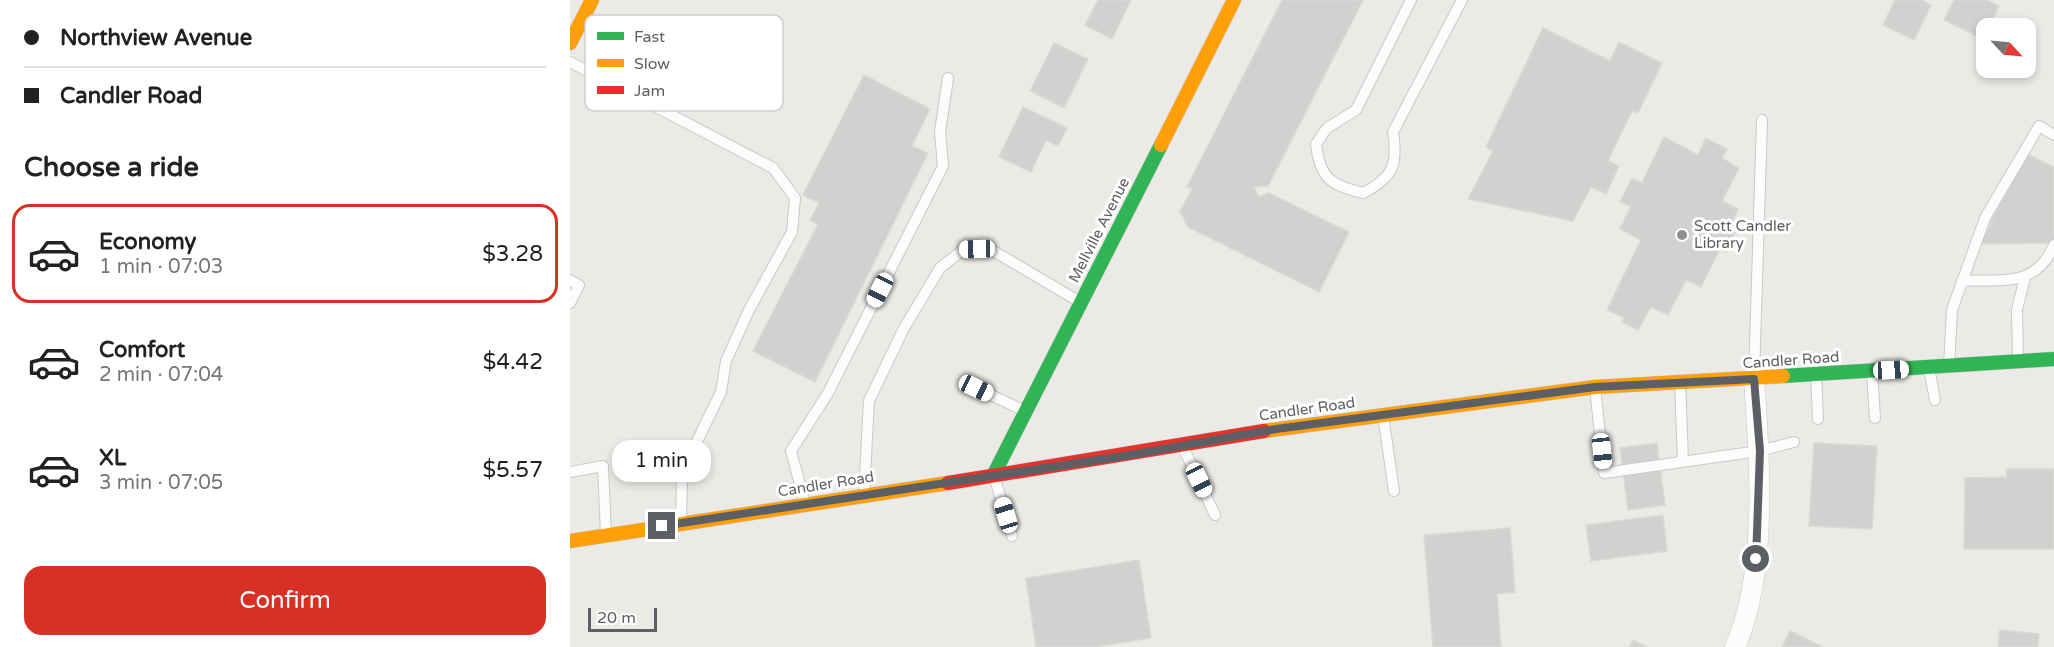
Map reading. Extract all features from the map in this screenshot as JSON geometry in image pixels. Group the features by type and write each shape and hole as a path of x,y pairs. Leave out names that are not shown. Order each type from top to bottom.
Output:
{"main road":[{"path":"570,43 592,0"},
{"name":"Mellville Avenue","path":"994,474 1234,0"},
{"name":"Candler Road","path":"570,541 1182,446 1276,429 1595,387 2054,360"}],"street":[{"path":"1735,647 1755,581 1760,451 1754,379"}],"lane":[{"path":"1411,0 1356,110 1327,128 1316,144 1318,165 1329,181 1363,193 1377,186 1392,170 1397,155 1394,132 1462,0"},
{"path":"570,62 585,70"},
{"path":"805,504 791,451 828,393 943,166 940,132 948,78"},
{"path":"664,111 773,168 795,198 792,232 749,310 726,361 721,392 682,472 681,523"},
{"path":"1754,379 1762,120"},
{"path":"1949,366 1952,310 1985,218 2039,126 2054,135"},
{"path":"1962,281 2025,278 2047,261 2054,245"},
{"path":"864,494 869,401 903,330 940,268 964,249 990,249 1080,302"},
{"path":"2018,362 2018,309 2025,278"},
{"path":"570,280 579,285 570,303"},
{"path":"1929,368 1935,400"},
{"path":"1872,371 1875,418"},
{"path":"1816,375 1818,419"},
{"path":"1680,383 1683,460"},
{"path":"1595,387 1604,472 1760,451 1794,442"},
{"path":"976,388 1025,411"},
{"path":"1383,415 1395,491"},
{"path":"1182,446 1215,515"},
{"path":"570,472 603,466 606,535"},
{"path":"994,474 1012,536"}],"building":[{"path":"1098,0 1131,0 1112,39 1085,25"},
{"path":"1282,0 1363,0 1268,186 1254,187 1259,197 1269,193 1349,232 1319,292 1188,227 1180,211 1193,188 1187,187"},
{"path":"1895,0 1922,0 1931,5 1914,40 1883,25"},
{"path":"1954,0 1987,0 1999,6 1993,18 1976,18 1976,36 1944,20"},
{"path":"1543,28 1610,61 1619,42 1662,63 1638,113 1632,111 1608,161 1619,166 1606,194 1591,187 1573,221 1468,199 1493,151 1486,147"},
{"path":"1054,43 1088,59 1064,108 1030,91"},
{"path":"864,75 930,109 912,146 928,153 815,382 753,351 818,224 810,220 819,203 803,195"},
{"path":"1023,107 1067,128 1058,146 1046,140 1031,172 999,157"},
{"name":"Scott Candler Library","path":"1664,137 1698,155 1706,138 1727,149 1722,158 1739,168 1722,201 1738,209 1730,227 1736,230 1726,252 1720,249 1701,287 1686,280 1668,315 1651,307 1638,330 1622,322 1624,318 1607,310 1641,240 1620,229 1631,206 1620,202 1632,178 1642,183"},
{"path":"2023,152 2054,167 2054,243 1981,244"},
{"path":"1657,443 1665,505 1628,510 1620,448"},
{"path":"1814,443 1877,446 1872,529 1809,526"},
{"path":"2006,469 2054,469 2054,549 1964,549 1965,478 2007,477"},
{"path":"1663,515 1667,551 1591,561 1586,525"},
{"path":"1510,528 1515,592 1497,594 1501,647 1433,647 1424,535"},
{"path":"1139,560 1151,638 1094,647 1036,647 1026,578"},
{"path":"2000,630 2039,634 2038,647 1998,647"},
{"path":"1790,631 1823,647 1782,647"},
{"path":"1633,640 1647,647 1629,647"}],"traffic: fast":[{"path":"994,474 1161,145"},
{"path":"1783,376 2054,359"}],"traffic: slow":[{"path":"570,43 592,0"},
{"path":"1161,145 1234,0"},
{"path":"1264,431 1595,387 1783,376"},
{"path":"570,541 948,483"}],"traffic: jam":[{"path":"948,483 1264,431"}],"place":[{"name":"Scott Candler Library","path":"1682,235"}],"route":[{"path":"662,526 1124,456 1276,429 1595,387 1754,379 1760,451 1756,559"}]}
